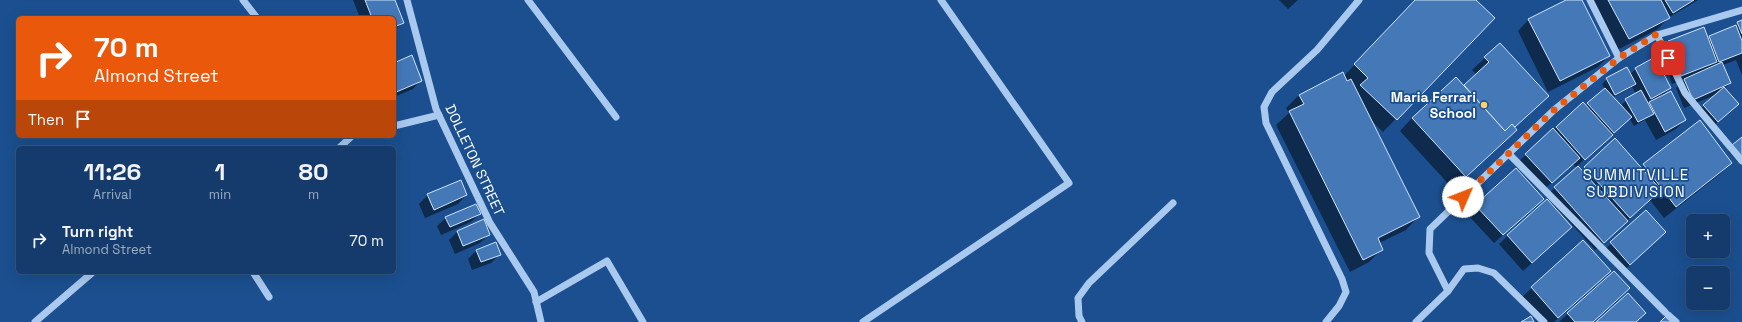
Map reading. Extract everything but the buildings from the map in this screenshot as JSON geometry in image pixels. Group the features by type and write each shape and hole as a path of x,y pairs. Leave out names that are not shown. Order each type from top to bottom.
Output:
{"street":[{"path":"243,0 255,16"},
{"name":"DOLLETON STREET","path":"407,0 439,115 490,223 534,292 541,322"},
{"path":"528,0 616,117"},
{"path":"863,322 1069,183 941,0"},
{"path":"1326,322 1339,306 1346,292 1342,279 1266,123 1264,107 1272,92 1317,50 1359,0"},
{"path":"1590,0 1619,58"},
{"path":"1448,291 1429,253 1430,229 1554,110 1619,58 1657,34 1742,10"},
{"path":"1657,34 1685,94 1742,161"},
{"path":"396,126 439,115"},
{"path":"341,146 350,138"},
{"path":"1508,154 1676,322"},
{"path":"1082,322 1079,316 1078,298 1089,283 1173,203"},
{"path":"536,302 607,261 643,322"},
{"path":"1416,322 1448,291 1464,269 1478,268 1494,273 1544,322"},
{"path":"35,322 91,274"},
{"path":"254,274 269,297"}],"place":[{"name":"Maria Ferrari School","path":"1484,105"}],"district":[{"name":"SUMMITVILLE SUBDIVISION","path":"1636,182"}],"route":[{"path":"1463,197 1554,110 1619,58 1657,34 1668,58"}]}
